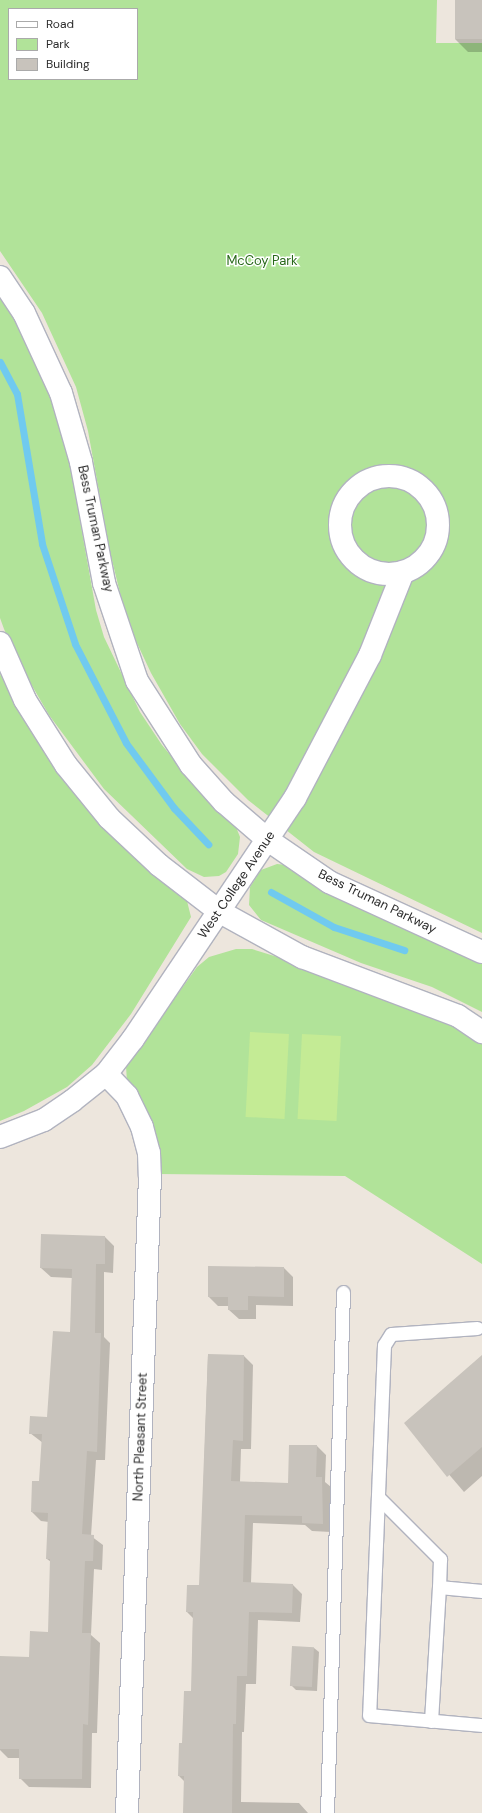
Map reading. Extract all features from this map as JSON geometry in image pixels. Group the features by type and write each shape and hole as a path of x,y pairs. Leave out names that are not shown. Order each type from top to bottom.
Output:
{"street":[{"name":"Bess Truman Parkway","path":"0,277 24,312 62,393 81,462 104,583 137,681 191,765 224,802 268,840 329,882 482,952"},
{"path":"383,476 399,476 414,482 427,492 437,511 439,522 437,538 430,553 418,565 403,572 387,574 371,570 357,562 347,550 341,535 340,519 345,503 354,490 367,481 383,476"},
{"name":"West College Avenue","path":"0,1137 44,1120 106,1074 133,1040 296,798 370,655 403,572"},
{"path":"0,643 25,700 66,765 100,807 159,865 220,912 302,957 458,1016 482,1032"},
{"name":"North Pleasant Street","path":"106,1074 127,1096 142,1127 148,1153 150,1176 127,1813"}],"lane":[{"path":"327,1813 343,1292"},
{"path":"477,1328 391,1334 384,1345 369,1716 482,1725"},
{"path":"378,1498 440,1559 431,1721"},
{"path":"439,1587 482,1591"}],"green space":[{"name":"McCoy Park","path":"0,0 437,0 436,43 482,43 482,933 314,852 248,800 202,754 180,724 151,673 136,641 120,593 110,552 88,431 76,387 42,313 0,251"},
{"path":"0,296 20,328 50,390 64,431 96,610 104,637 140,712 162,745 200,791 236,827 240,837 238,854 226,872 219,876 204,877 187,869 104,789 49,715 20,665 4,629 0,618"},
{"path":"0,674 23,715 109,830 187,901 191,917 131,1014 92,1065 67,1087 24,1111 0,1121"},
{"path":"277,864 287,865 482,963 482,1012 432,987 361,963 261,920 249,905 250,887 261,870"},
{"path":"236,949 252,949 284,959 342,984 416,1010 453,1025 482,1041 482,1264 345,1176 158,1174 127,1082 126,1066 197,967 209,957"},
{"path":"250,1032 289,1034 284,1119 246,1117"},
{"path":"302,1034 341,1036 336,1121 298,1119"}],"building":[{"path":"455,0 482,0 482,39 455,39"},
{"path":"41,1234 105,1236 105,1264 96,1264 95,1333 101,1333 97,1452 87,1451 82,1534 94,1535 93,1561 85,1561 82,1633 91,1633 88,1725 83,1724 82,1779 19,1779 19,1749 0,1749 0,1656 29,1657 30,1631 48,1632 50,1559 46,1559 48,1513 31,1512 32,1481 39,1481 42,1434 29,1434 30,1416 47,1417 53,1331 70,1332 72,1269 40,1268"},
{"path":"208,1266 284,1267 284,1297 248,1296 248,1310 228,1310 228,1297 208,1297"},
{"path":"208,1354 244,1355 243,1441 233,1440 231,1481 288,1483 289,1445 317,1445 316,1477 322,1477 323,1524 302,1523 302,1516 245,1515 243,1582 293,1584 292,1613 249,1612 247,1676 237,1676 236,1724 233,1724 232,1813 183,1813 184,1776 178,1776 179,1743 182,1743 184,1691 191,1691 193,1612 186,1612 187,1585 199,1585"},
{"path":"482,1355 482,1447 447,1477 404,1423"},
{"path":"292,1646 314,1647 312,1687 290,1686"}],"waterway":[{"path":"0,362 17,394 42,544 75,644 126,743 174,808 208,844"},
{"path":"271,892 334,927 404,950"}]}
